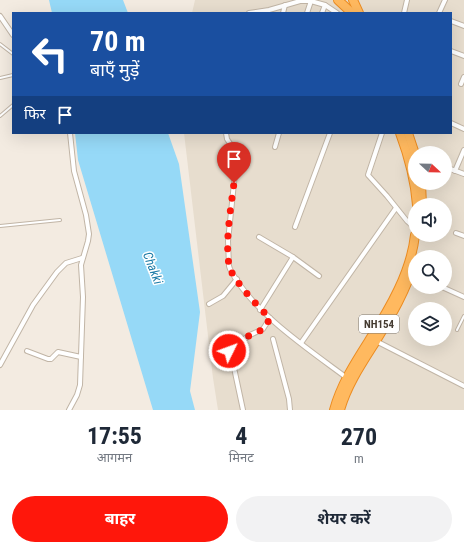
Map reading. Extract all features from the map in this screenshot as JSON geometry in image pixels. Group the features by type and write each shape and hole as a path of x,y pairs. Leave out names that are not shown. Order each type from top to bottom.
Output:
{"highway":[{"path":"338,0 350,12"},
{"path":"347,0 350,12"},
{"path":"353,0 359,12"},
{"path":"400,134 411,163 417,198"},
{"path":"408,134 412,146"},
{"name":"NH154","path":"334,410 337,397 387,310 401,282 411,255 414,242"},
{"name":"NH154","path":"340,410 348,388 408,284"}],"street":[{"path":"404,12 408,0"},
{"path":"439,12 445,0"},
{"path":"256,12 269,10 300,1 311,1 325,5 336,12"},
{"path":"306,12 311,1"},
{"path":"283,12 285,5"},
{"path":"322,12 325,5"},
{"path":"0,16 12,34"},
{"path":"452,21 463,24"},
{"path":"452,51 464,56"},
{"path":"461,84 464,77"},
{"path":"452,123 464,129"},
{"path":"69,410 77,395 80,385 83,297 81,265 88,241 86,215 74,171 70,134"},
{"path":"226,134 227,139 237,154 228,247 229,266 260,310 300,343 347,378"},
{"path":"275,147 279,134"},
{"path":"294,227 330,134"},
{"path":"382,134 368,174 408,221"},
{"path":"455,171 464,150"},
{"path":"452,170 464,174"},
{"path":"300,343 396,208"},
{"path":"456,233 464,236"},
{"path":"258,237 293,257 319,276"},
{"path":"260,310 293,257"},
{"path":"0,364 33,305 57,272 66,263 82,258"},
{"path":"209,304 223,296 237,279"},
{"path":"452,292 464,297"},
{"path":"243,410 230,349 250,335 263,329 270,318"},
{"path":"273,339 289,399 290,410"},
{"path":"376,341 464,386"},
{"path":"27,351 48,359 51,359 56,353 61,352 81,358"}],"lane":[{"path":"0,44 12,53"},
{"path":"0,78 12,75"},
{"path":"0,116 12,105"},
{"path":"0,226 60,220"},
{"path":"457,330 464,316"}],"shaded area":[{"path":"195,0 464,0 464,410 218,410 184,134 452,134 452,12 192,12"}],"water":[{"path":"49,0 123,0 128,12 52,12"},
{"name":"Chakki","path":"75,134 168,134 179,164 200,312 190,391 195,410 153,410 78,160"}],"route":[{"path":"229,351 232,346 263,329 270,318 252,301 229,266 228,241 234,183"}]}
